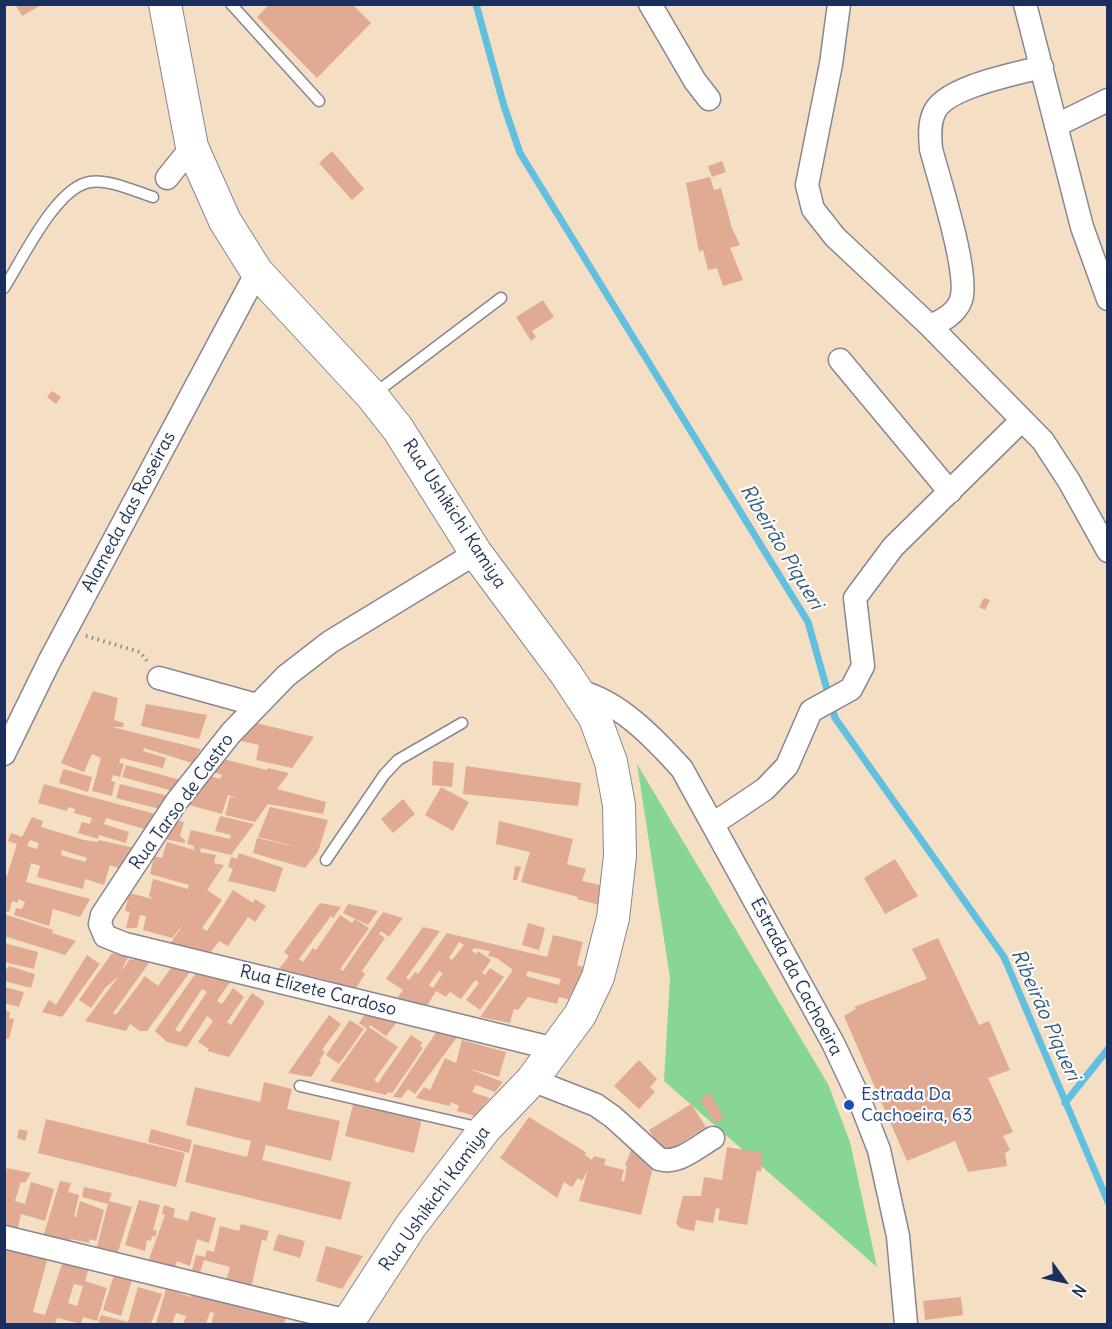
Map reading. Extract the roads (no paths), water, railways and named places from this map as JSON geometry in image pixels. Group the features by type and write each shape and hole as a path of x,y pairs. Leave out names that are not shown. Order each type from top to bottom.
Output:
{"main road":[{"name":"Rua Ushikichi Kamiya","path":"165,4 192,147 225,221 257,272 372,396 422,464 476,553 578,692 595,718 611,762 620,805 620,856 613,918 598,977 580,1015 532,1080 485,1129 410,1227 348,1323"}],"street":[{"path":"650,4 695,81 709,99"},
{"path":"839,4 831,64 807,184 813,209 835,237 930,326 1043,441 1107,551"},
{"path":"1025,4 1082,227 1100,252 1107,299"},
{"path":"930,326 947,318 956,309 962,300 963,289 960,260 931,149 930,132 934,112 941,102 960,91 1042,67"},
{"path":"1057,124 1107,100"},
{"path":"167,178 192,147"},
{"name":"Alameda das Roseiras","path":"4,754 65,631 257,272"},
{"path":"840,360 950,492"},
{"path":"713,824 765,789 787,766 811,711 851,689 863,666 855,598 893,547 1022,420"},
{"name":"Rua Tarso de Castro","path":"102,915 177,801 231,733 286,676 330,642 476,553"},
{"path":"159,678 257,705"},
{"name":"Estrada da Cachoeira","path":"578,692 599,696 660,744 682,769 833,1043 879,1150 898,1236 906,1324"},
{"name":"Rua Elizete Cardoso","path":"102,915 101,932 110,939 125,944 555,1049"},
{"path":"532,1080 596,1105 613,1117 659,1159 668,1162 675,1161 713,1138"},
{"path":"4,1237 348,1323"}],"lane":[{"path":"231,4 319,101"},
{"path":"4,288 56,207 68,192 79,184 93,181 153,197"},
{"path":"372,396 501,298"},
{"path":"326,860 384,775 398,760 462,723"},
{"path":"300,1086 485,1129"}],"waterway":[{"name":"Ribeirão Piqueri","path":"476,4 504,106 520,153 808,622 835,718 1004,957 1108,1202"},
{"path":"1065,1103 1108,1049"}],"place":[{"name":"Estrada Da Cachoeira, 63","path":"849,1105"}]}
